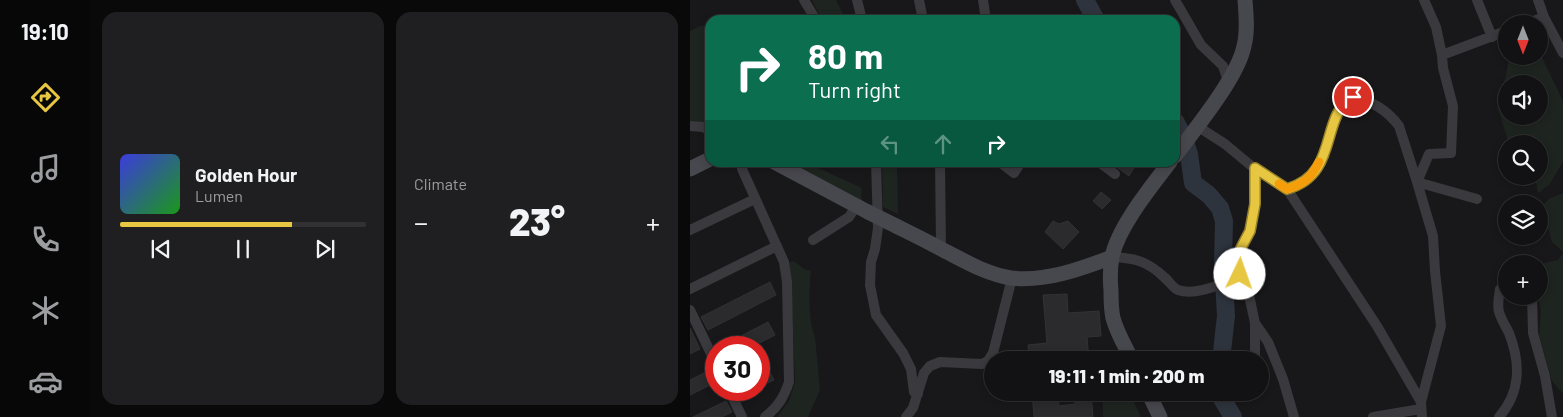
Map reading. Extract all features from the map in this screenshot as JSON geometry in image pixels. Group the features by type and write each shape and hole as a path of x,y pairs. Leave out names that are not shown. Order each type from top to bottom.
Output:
{"main road":[{"path":"1180,150 1228,81 1244,47 1245,0"},
{"path":"690,169 705,162"},
{"path":"784,167 888,222 975,266 997,275 1012,278 1042,277 1082,268 1112,257"},
{"path":"1127,351 1117,331 1112,315 1110,272 1112,257 1128,221 1167,167"},
{"path":"1152,401 1160,417"}],"street":[{"path":"804,0 813,15"},
{"path":"857,0 861,15"},
{"path":"919,0 922,15"},
{"path":"983,0 985,15"},
{"path":"1175,0 1201,45 1223,66 1228,81"},
{"path":"1418,182 1429,154 1451,153 1453,106 1443,68 1436,27 1424,0"},
{"path":"1477,0 1492,37"},
{"path":"1538,0 1543,15"},
{"path":"1548,25 1563,53"},
{"path":"1442,55 1498,35"},
{"path":"1287,189 1300,185 1313,174 1328,145 1332,126 1344,102 1353,97 1376,103 1399,126 1418,182 1433,236 1441,326 1421,409"},
{"path":"690,126 705,128"},
{"path":"1195,129 1225,144 1255,168 1287,189 1377,326 1421,409"},
{"path":"742,167 784,262 787,282 789,382 784,396 775,409 765,417"},
{"path":"876,167 878,228 871,262 870,284 876,314 903,353 911,369 914,392 918,394"},
{"path":"940,167 941,248"},
{"path":"1006,167 1014,173 1018,167"},
{"path":"1106,167 1115,174"},
{"path":"1255,168 1255,204 1250,231 1241,248 1240,274 1250,295 1255,322 1255,351"},
{"path":"1418,182 1477,200"},
{"path":"690,230 755,199"},
{"path":"813,240 862,208"},
{"path":"690,289 777,246"},
{"path":"1112,257 1141,261 1153,266 1176,290 1191,293 1229,281 1240,274"},
{"path":"906,417 913,408 924,373 930,366 940,362 982,364 988,361 993,353 1012,278"},
{"path":"1498,417 1505,410 1514,394 1518,376 1514,347 1499,312 1499,305"},
{"path":"1532,305 1533,333 1545,376 1552,417"},
{"path":"690,310 705,341"},
{"path":"1255,322 1268,342 1283,379 1294,417"},
{"path":"734,401 742,417"},
{"path":"1373,417 1421,409"}],"shaded area":[{"path":"812,0 836,0 844,15 820,15"},
{"path":"700,26 705,26 705,126 690,123 690,31"},
{"path":"1508,65 1546,65 1563,101 1563,162 1549,185 1538,193 1536,185 1548,185 1548,135 1506,135 1503,125 1548,125 1548,75 1506,75"},
{"path":"786,167 816,167 862,188 861,195 864,208"},
{"path":"882,167 897,167 898,214 883,207"},
{"path":"1563,193 1563,252 1552,242 1548,229 1549,199"},
{"path":"1563,253 1563,394 1552,381 1539,335 1540,305 1548,305 1548,262 1558,260"},
{"path":"794,261 804,269 811,271 810,314 815,336 820,390 808,417 777,417 789,401 795,382 789,262"},
{"path":"1102,401 1134,401 1141,417 1103,417"}],"building":[{"path":"1118,167 1134,167 1129,176"},
{"path":"1101,192 1111,200 1102,209 1093,201"},
{"path":"1053,221 1059,224 1068,221 1079,232 1063,249 1045,232"},
{"path":"770,282 776,295 708,330 701,317"},
{"path":"1067,294 1068,313 1099,311 1101,336 1087,337 1088,351 1028,351 1028,345 1047,343 1043,295"},
{"path":"768,322 775,335 770,338 770,336 741,336"},
{"path":"690,328 700,349 690,354"},
{"path":"705,372 705,388 690,395 690,380"},
{"path":"770,373 774,380 770,382"},
{"path":"726,401 732,412 722,417 693,417"},
{"path":"1033,401 1059,401 1059,406 1075,404 1075,401 1092,401 1093,417 1034,417"}],"waterway":[{"path":"1085,0 1093,15"},
{"path":"1180,130 1189,154 1193,183 1209,195 1220,208 1224,221 1223,264 1226,316 1222,351"},
{"path":"1223,401 1233,417"}],"slow traffic":[{"path":"1279,184 1287,189 1300,185 1313,174 1319,162"}],"route":[{"path":"1240,274 1241,248 1250,231 1255,204 1255,168 1287,189 1300,185 1313,174 1328,145 1332,126 1344,102 1353,97"}]}
